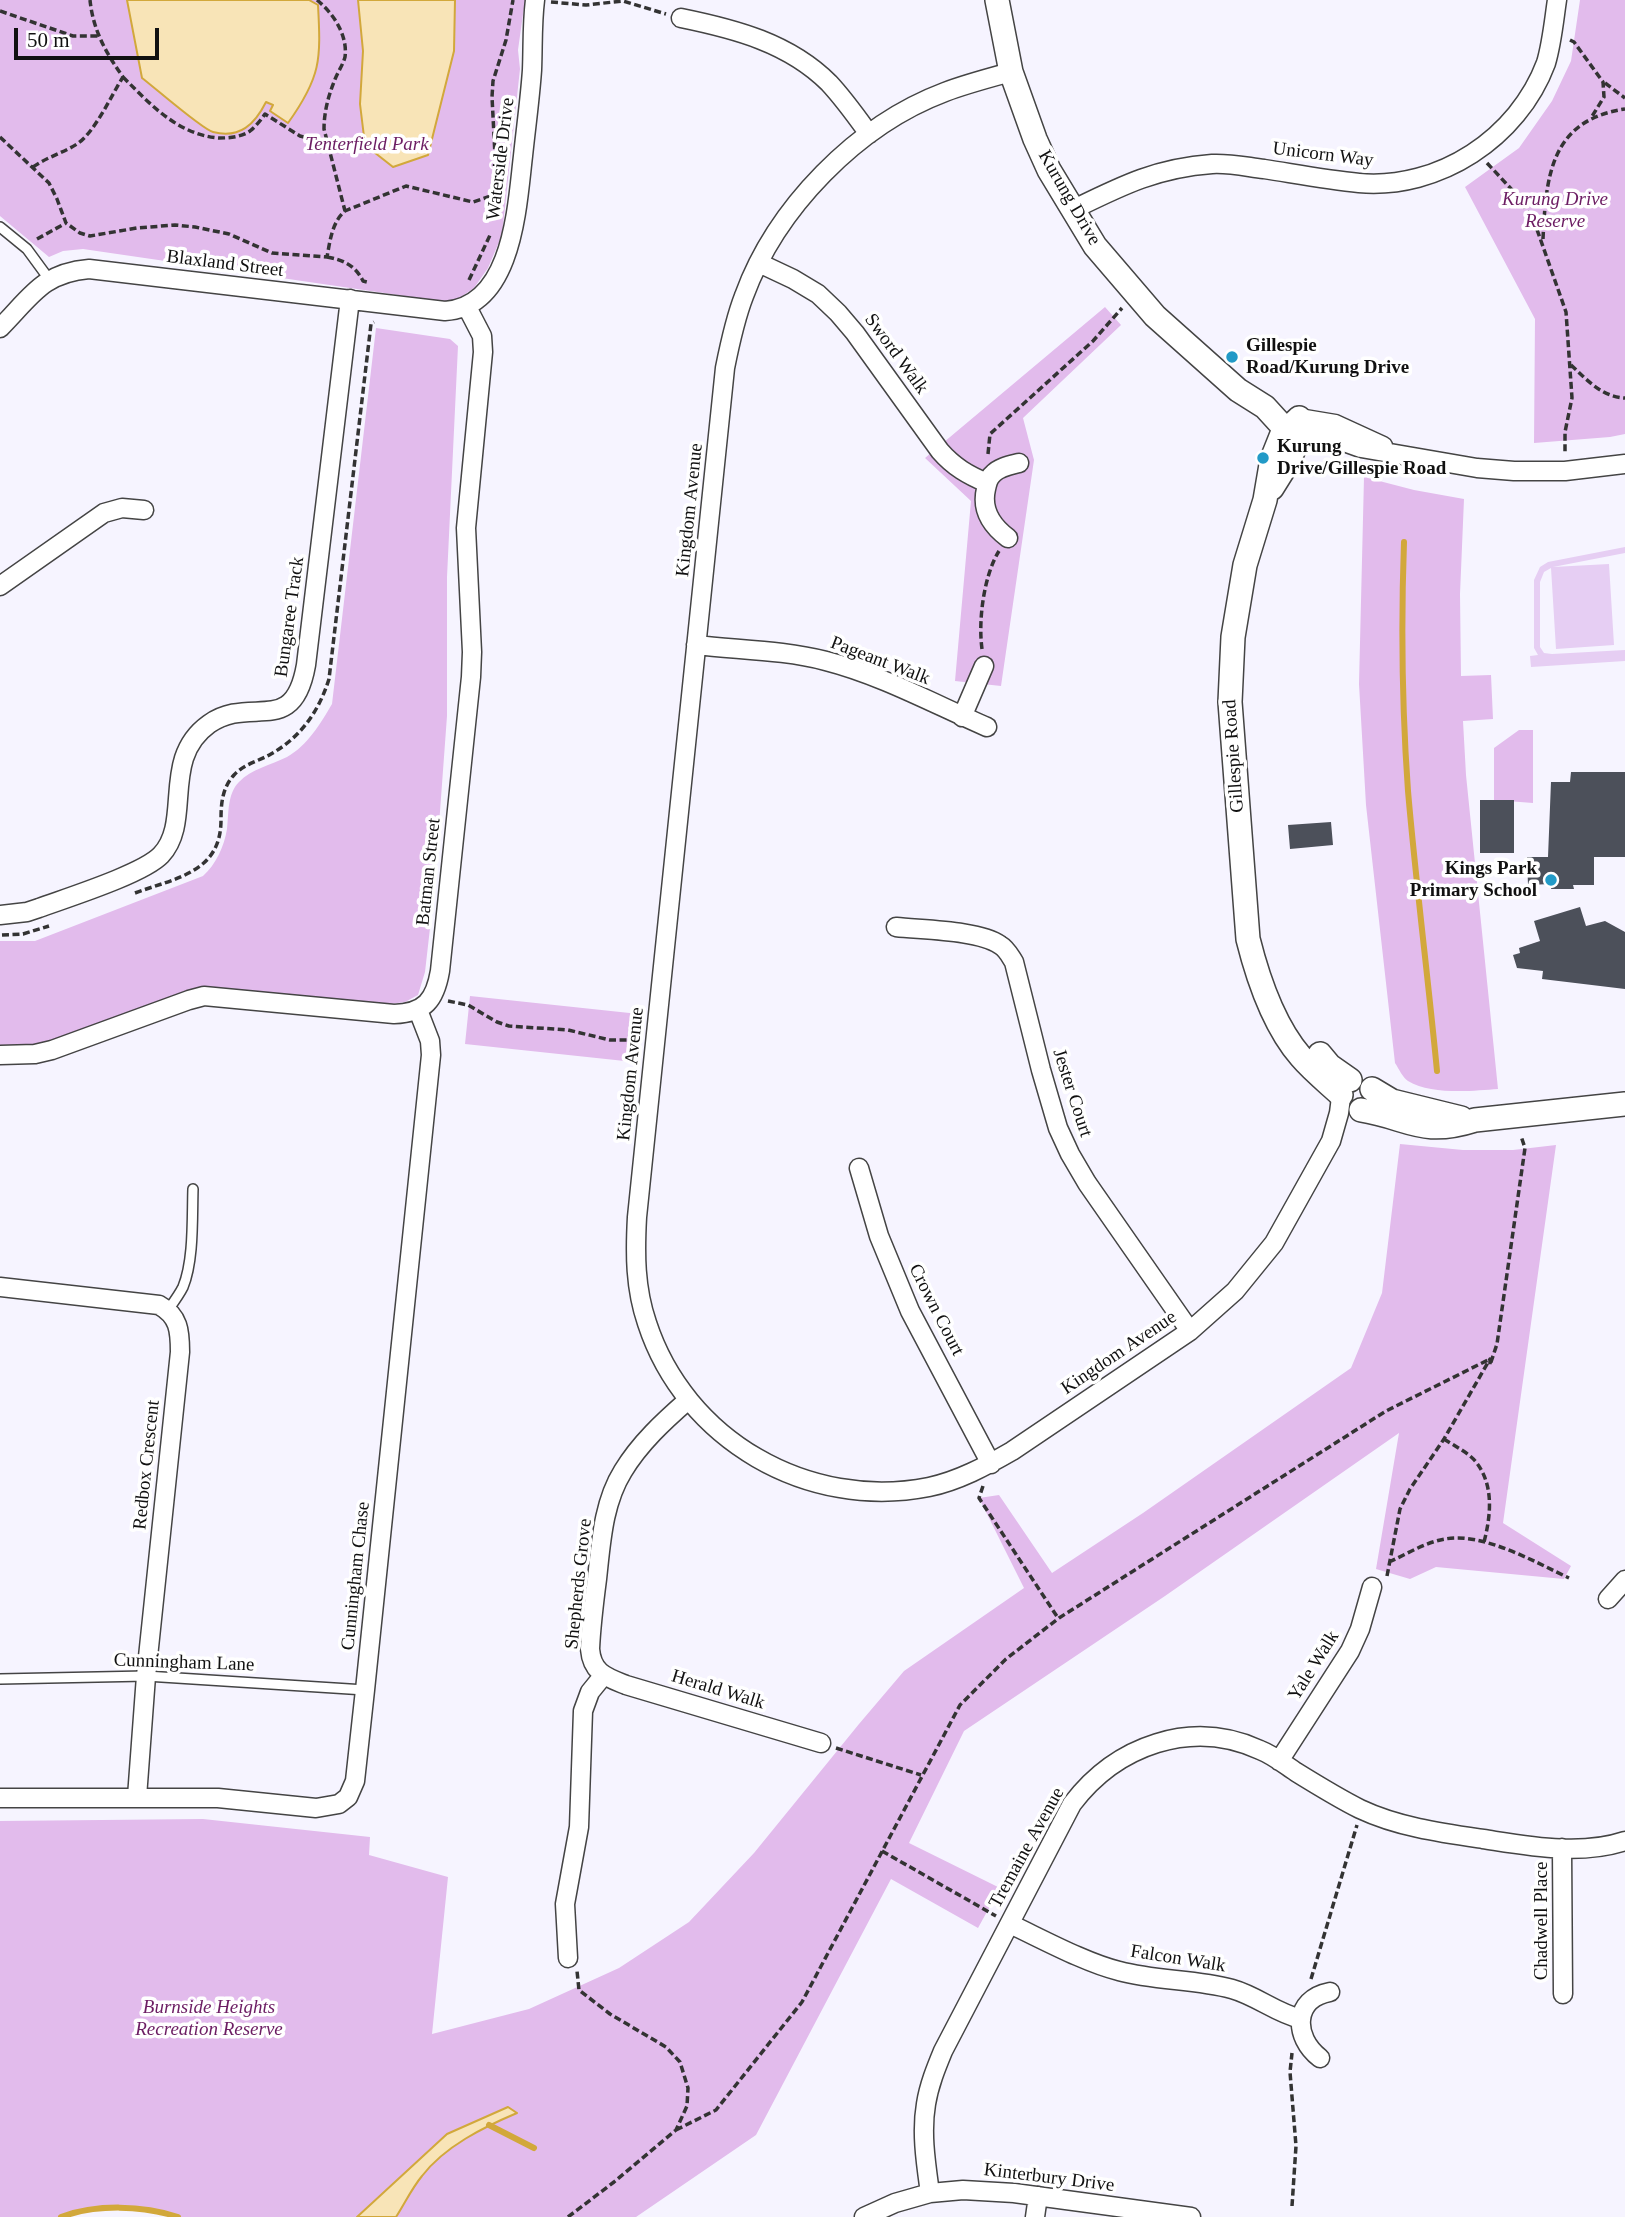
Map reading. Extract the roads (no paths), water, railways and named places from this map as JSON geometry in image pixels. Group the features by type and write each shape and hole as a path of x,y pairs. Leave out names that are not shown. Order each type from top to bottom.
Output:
{"street":[{"name":"Waterside Drive","path":"467,307 488,288 513,234 532,71 531,36 535,0"},
{"name":"Kurung Drive","path":"997,0 1011,72 1035,139 1049,170 1095,246 1156,316 1238,390 1294,428"},
{"name":"Unicorn Way","path":"1072,210 1127,182 1191,166 1236,165 1362,183 1388,183 1411,180 1455,165 1476,152 1511,122 1525,103 1546,61 1556,0"},
{"path":"681,18 746,33 804,62 827,81 846,102 869,134"},
{"name":"Kingdom Avenue","path":"1011,72 943,92 899,114 869,134 813,184 775,232 759,262 733,328 726,368 696,645 637,1217 636,1268 639,1294 656,1349 688,1400 713,1426 754,1458 779,1471 830,1486 878,1492 929,1487 948,1482 991,1464 1190,1331 1235,1292 1266,1254 1331,1141 1339,1113 1354,1097"},
{"name":"Sword Walk","path":"759,262 818,294 838,313 940,451 964,473 987,482"},
{"name":"Blaxland Street","path":"0,328 34,291 49,279 71,271 89,269 445,311 467,307"},
{"name":"Bungaree Track","path":"0,915 18,914 38,908 126,875 155,861 170,841 183,757 199,732 225,715 274,712 291,702 301,690 350,299"},
{"name":"Batman Street","path":"418,1010 434,996 440,971 471,677 466,528 483,352 482,336 467,307"},
{"path":"1294,428 1335,424 1395,453 1477,468 1564,471 1625,464"},
{"name":"Gillespie Road","path":"1294,428 1272,458 1265,500 1253,536 1238,601 1230,663 1230,702 1248,939 1262,985 1284,1035 1302,1058 1354,1097 1392,1101 1435,1113 1475,1120 1625,1104"},
{"path":"1008,538 990,520 985,495 987,482 993,473 1019,463"},
{"path":"0,586 104,513 122,508 144,510"},
{"name":"Pageant Walk","path":"696,645 825,661 884,682 987,727"},
{"path":"962,717 984,666"},
{"name":"Jester Court","path":"896,927 981,937 1001,945 1008,952 1014,962 1058,1128 1070,1153 1087,1183 1190,1331"},
{"path":"0,1055 35,1054 52,1050 204,996 394,1014 418,1010"},
{"name":"Cunningham Chase","path":"0,1798 218,1798 316,1808 339,1804 348,1797 355,1780 431,1055 418,1010"},
{"name":"Crown Court","path":"859,1168 879,1236 910,1311 991,1464"},
{"path":"0,1287 145,1303 159,1305 168,1310"},
{"name":"Redbox Crescent","path":"137,1797 146,1676 180,1352 180,1332 177,1322 168,1310"},
{"name":"Shepherds Grove","path":"603,1676 594,1665 590,1649 601,1540 612,1493 622,1472 637,1451 655,1430 688,1400"},
{"path":"1608,1599 1625,1580"},
{"name":"Yale Walk","path":"1279,1761 1350,1651 1379,1585"},
{"path":"568,1958 565,1904 579,1827 583,1711 590,1692 603,1676"},
{"name":"Herald Walk","path":"603,1676 821,1743"},
{"name":"Tremaine Avenue","path":"930,2193 924,2126 926,2104 943,2051 1072,1804 1103,1770 1138,1749 1156,1743 1199,1737 1234,1741 1260,1750 1320,1788 1362,1810 1425,1830 1527,1846 1563,1848 1593,1847 1625,1841"},
{"name":"Chadwell Place","path":"1563,1848 1563,1994"},
{"name":"Falcon Walk","path":"1010,1924 1115,1970 1138,1976 1228,1988 1246,1993 1301,2020"},
{"path":"1320,2058 1304,2041 1301,2020 1308,2002 1318,1994 1330,1992"},
{"name":"Kinterbury Drive","path":"864,2217 895,2203 930,2193 963,2190 988,2190 1191,2217"},
{"path":"1035,2217 1038,2196"}],"lane":[{"path":"0,227 27,249 49,279"},
{"path":"168,1310 182,1288 189,1264 193,1189"},
{"name":"Cunningham Lane","path":"0,1679 146,1676 365,1690"}],"waterway":[{"path":"1404,542 1403,666 1406,760 1437,1071"},
{"path":"489,2125 534,2148"},
{"path":"61,2217 104,2208 135,2208 178,2217"}],"place":[{"name":"Gillespie Road/Kurung Drive","path":"1232,357"},
{"name":"Kurung Drive/Gillespie Road","path":"1263,458"},
{"name":"Kings Park Primary School","path":"1551,880"}],"park label":[{"name":"Tenterfield Park","path":"367,145"},
{"name":"Kurung Drive Reserve","path":"1555,211"},
{"name":"Burnside Heights Recreation Reserve","path":"209,2019"}]}
